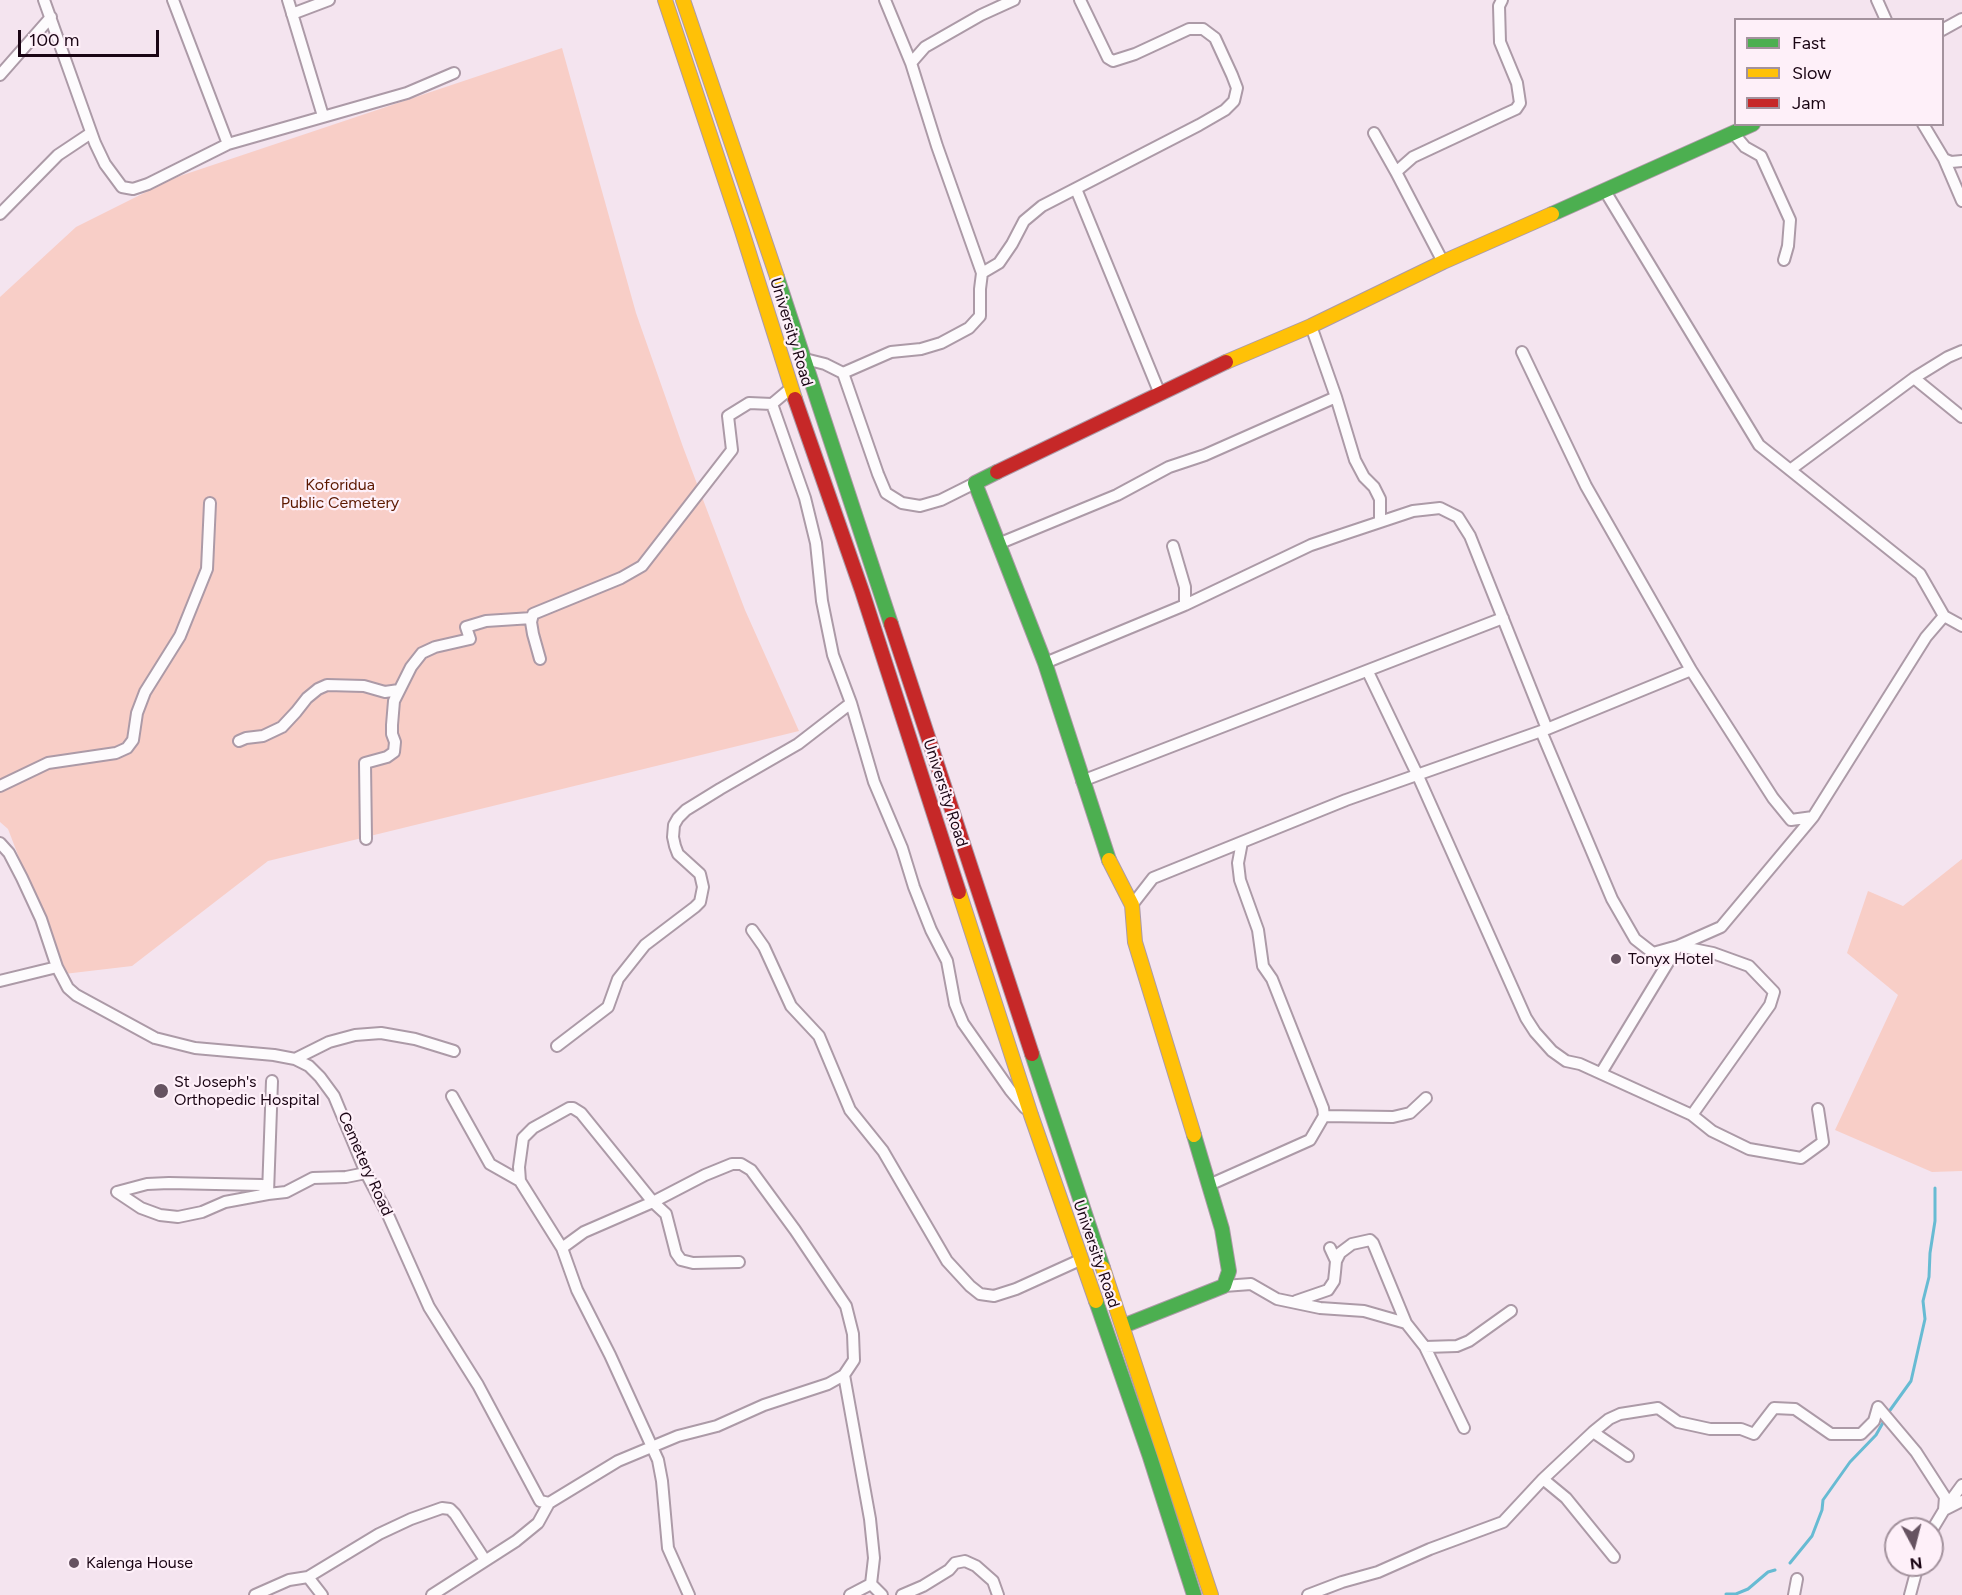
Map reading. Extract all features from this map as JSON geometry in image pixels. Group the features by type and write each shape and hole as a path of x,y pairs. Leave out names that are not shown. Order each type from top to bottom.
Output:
{"main road":[{"name":"University Road","path":"665,0 792,388 862,591 1031,1115 1150,1457 1194,1595"},
{"name":"University Road","path":"683,0 806,359 879,589 1211,1595"},
{"path":"1123,1326 1224,1286 1229,1271 1222,1229 1136,942 1132,905 1109,860 1045,663 998,544 991,519 975,483 1246,352 1311,326 1443,262 1749,126"}],"street":[{"path":"44,0 91,133 105,164 122,187 133,189 148,184 228,144 407,93 454,73"},
{"path":"173,0 228,144"},
{"path":"288,0 323,116"},
{"path":"292,14 329,0"},
{"path":"843,374 891,352 921,349 941,343 969,328 980,316 982,273 937,146 911,63 885,0"},
{"path":"911,63 925,47 981,15 1014,0"},
{"path":"982,273 999,263 1024,222 1042,206 1226,110 1234,101 1237,88 1215,38 1203,29 1189,29 1113,61 1107,58 1080,0"},
{"path":"1396,172 1413,157 1516,109 1520,103 1517,83 1500,42 1499,6 1502,0"},
{"path":"1877,0 1885,18"},
{"path":"0,75 51,17"},
{"path":"1944,29 1962,19"},
{"path":"1924,126 1944,159 1962,201"},
{"path":"0,214 58,155 91,133"},
{"path":"1374,133 1443,262"},
{"path":"1734,134 1745,147 1761,156 1790,219 1788,246 1784,260"},
{"path":"1944,159 1951,162 1962,161"},
{"path":"1076,189 1160,394"},
{"path":"1605,191 1759,445 1920,574 1944,616 1962,626"},
{"path":"1311,326 1355,460 1380,499 1380,521"},
{"path":"1790,470 1914,378 1962,351"},
{"path":"1522,352 1586,486 1691,670 1773,798 1791,820 1813,817"},
{"path":"806,359 825,364 843,374 886,493 902,503 920,506 941,500 975,483"},
{"path":"1914,378 1962,417"},
{"path":"540,658 533,634 533,614 621,578 642,566 732,450 728,416 748,403 772,404 792,388"},
{"path":"998,544 1117,495 1169,467 1216,450 1336,397"},
{"path":"772,404 805,498 816,543 822,601 833,655 851,703 874,782 902,849 930,930 947,961 955,1004 963,1023 1010,1090 1031,1115"},
{"path":"0,786 48,763 116,753 127,748 133,740 137,713 145,692 180,636 207,569 210,503"},
{"path":"1045,663 1185,605 1311,545 1413,511 1440,508 1458,517 1470,536 1612,899 1635,939 1653,953 1678,946 1721,927 1813,817 1926,637 1944,616"},
{"path":"1173,546 1185,587 1185,605"},
{"path":"366,839 365,763 387,757 394,752 392,725 394,701 411,667 422,653 435,647 470,639 466,627 486,621 532,618"},
{"path":"1082,781 1503,618"},
{"path":"1132,905 1153,878 1346,800 1544,730 1691,670"},
{"path":"1368,672 1418,776 1526,1018 1552,1051 1566,1061 1580,1064 1692,1115 1713,1131 1749,1149 1801,1158 1823,1142 1818,1109"},
{"path":"238,741 263,736 282,727 307,698 318,688 327,685 364,686 385,692 399,690"},
{"path":"557,1046 608,1007 618,979 645,945 696,908 700,902 703,887 700,874 678,854 675,846 674,825 678,818 694,805 798,744 851,703"},
{"path":"1209,1185 1310,1140 1324,1116 1323,1108 1276,990 1263,966 1258,930 1240,880 1238,862 1242,842"},
{"name":"Cemetery Road","path":"0,843 9,853 41,919 57,967 69,988 76,994 155,1038 195,1048 295,1059 309,1066 334,1096 366,1173 388,1215 429,1307 478,1385 540,1501 549,1503"},
{"path":"752,930 764,947 791,1006 819,1036 850,1110 883,1151 947,1261 970,1286 980,1294 994,1296 1016,1289 1080,1260"},
{"path":"1601,1073 1678,946"},
{"path":"1678,946 1713,953 1749,966 1774,992 1770,1005 1692,1115"},
{"path":"0,981 57,967"},
{"path":"295,1059 329,1042 355,1035 381,1033 415,1039 454,1052"},
{"path":"268,1194 272,1081"},
{"path":"452,1096 490,1164 520,1181"},
{"path":"1324,1116 1393,1117 1410,1113 1426,1098"},
{"path":"689,1595 668,1548 658,1460 610,1355 577,1290 562,1248 520,1181 519,1167 523,1138 533,1128 568,1108 573,1108 581,1113 653,1202 666,1214 676,1252 681,1260 693,1263 739,1262"},
{"path":"432,1595 516,1541 538,1523 549,1503 618,1461 678,1437 717,1426 764,1406 828,1384 844,1375 854,1360 853,1334 846,1306 751,1170 741,1164 732,1164 705,1175 653,1202 584,1232 562,1248"},
{"path":"268,1194 262,1185 169,1183 147,1184 117,1192 141,1208 160,1215 178,1217 202,1212 225,1203 286,1192 313,1178 346,1177 366,1173"},
{"path":"1320,1308 1334,1281 1336,1261 1340,1253 1352,1244 1370,1240 1406,1323 1425,1347 1464,1428"},
{"path":"1330,1248 1336,1261"},
{"path":"1224,1286 1251,1284 1277,1299 1320,1308 1364,1311 1406,1323"},
{"path":"1293,1302 1311,1298 1328,1290"},
{"path":"1425,1347 1457,1346 1469,1341 1511,1311"},
{"path":"844,1375 870,1519 874,1558 871,1584"},
{"path":"1308,1595 1378,1572 1436,1546 1503,1522 1543,1479 1609,1419 1620,1414 1658,1408 1678,1422 1710,1429 1740,1429 1754,1434 1774,1408 1795,1409 1831,1434 1861,1434 1874,1421 1878,1407 1922,1461 1945,1497 1944,1510"},
{"path":"1593,1432 1628,1456"},
{"path":"1543,1479 1566,1498 1614,1557"},
{"path":"1940,1517 1962,1485"},
{"path":"1944,1510 1962,1501"},
{"path":"255,1595 289,1580 308,1577 379,1534 442,1508 450,1509 455,1514 484,1560"},
{"path":"902,1595 923,1586 949,1570 955,1563 965,1561 976,1566 993,1581 998,1595"},
{"path":"308,1577 322,1595"},
{"path":"1910,1595 1915,1577"},
{"path":"1794,1595 1797,1579"},
{"path":"850,1595 871,1584"},
{"path":"871,1584 882,1595"}],"green space":[{"name":"Koforidua Public Cemetery","path":"562,48 636,313 683,447 745,610 799,731 268,861 132,966 64,974 8,829 0,822 0,297 76,227 174,178"},
{"path":"1962,859 1962,1171 1932,1172 1835,1130 1898,995 1847,953 1868,891 1903,906"}],"waterway":[{"path":"1888,1413 1911,1381 1925,1319 1923,1301 1929,1277 1935,1221 1935,1188"},
{"path":"1790,1563 1812,1536 1822,1510 1823,1500 1850,1462 1876,1435 1885,1419"},
{"path":"1726,1594 1736,1594 1748,1589 1768,1572 1775,1570"}],"traffic: fast":[{"path":"1552,214 1749,126"},
{"path":"777,277 891,624"},
{"path":"997,472 975,483 1045,663 1109,860"},
{"path":"1032,1054 1103,1268"},
{"path":"1123,1326 1224,1286 1229,1271 1222,1229 1194,1135"},
{"path":"1096,1301 1150,1457 1194,1595"}],"traffic: slow":[{"path":"665,0 795,399"},
{"path":"683,0 777,277"},
{"path":"1226,362 1311,326 1443,262 1552,214"},
{"path":"1109,860 1132,905 1135,942 1194,1135"},
{"path":"959,892 1031,1115 1096,1301"},
{"path":"1103,1268 1211,1595"}],"traffic: jam":[{"path":"997,472 1226,362"},
{"path":"795,399 862,591 959,892"},
{"path":"891,624 1032,1054"}],"place":[{"name":"Tonyx Hotel","path":"1616,959"},
{"name":"St Joseph's Orthopedic Hospital","path":"161,1091"},
{"name":"Kalenga House","path":"74,1563"}]}
